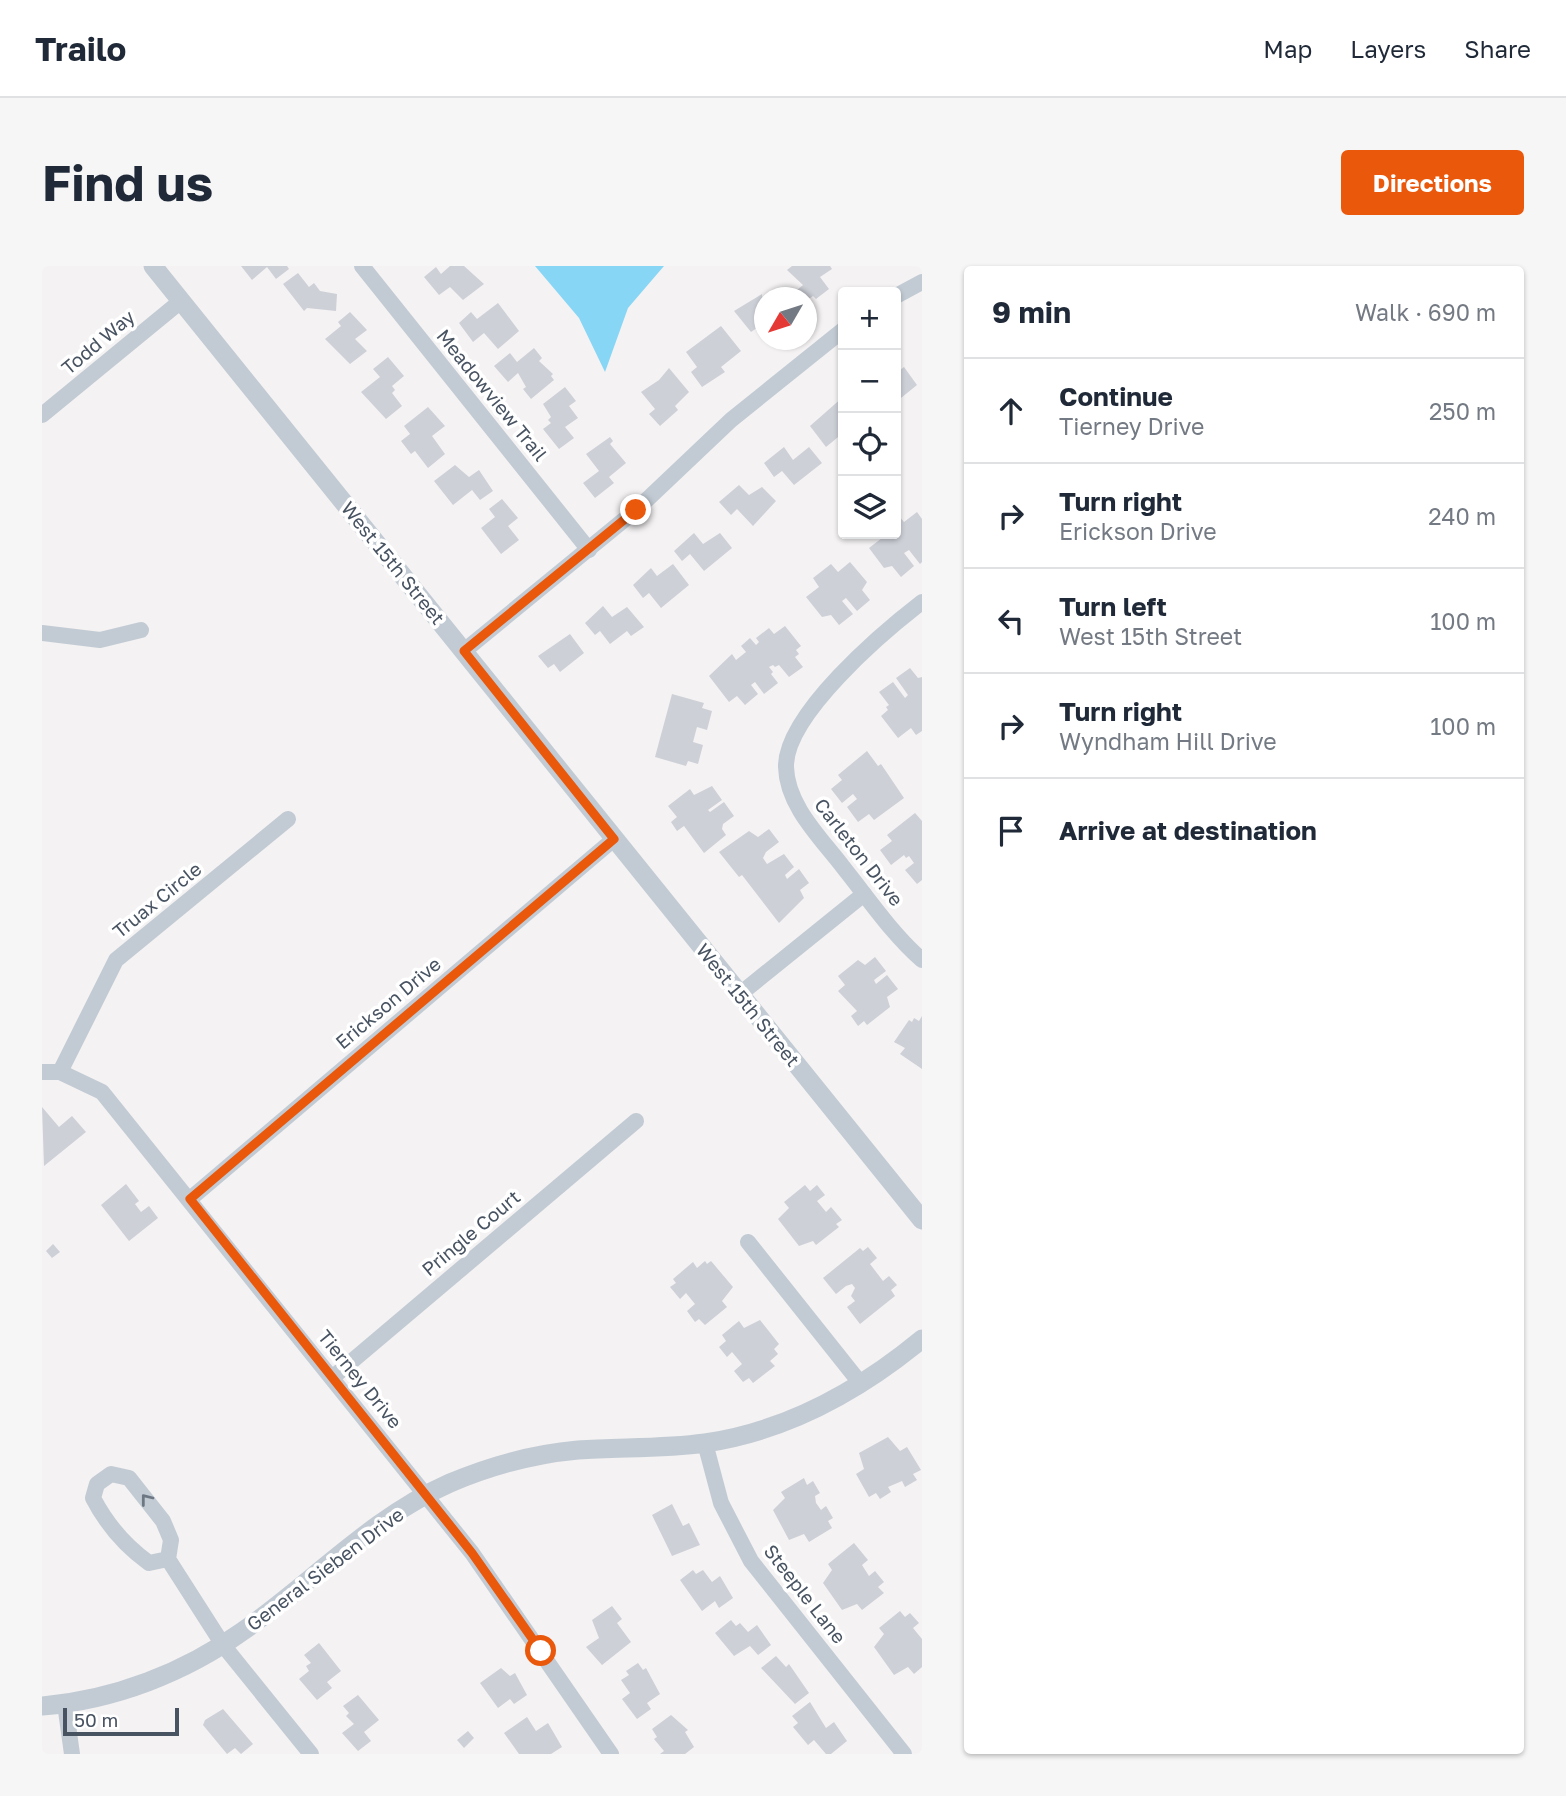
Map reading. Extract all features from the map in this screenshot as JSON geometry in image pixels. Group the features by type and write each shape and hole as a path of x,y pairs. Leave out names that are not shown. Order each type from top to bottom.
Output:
{"street":[{"name":"West 15th Street","path":"153,266 922,1220"},
{"name":"Meadowview Trail","path":"362,266 589,550"},
{"path":"901,293 922,282"},
{"name":"Todd Way","path":"42,415 181,301"},
{"path":"464,651 589,550 636,510 705,442 838,334"},
{"name":"Carleton Drive","path":"922,602 859,655 792,736 786,767 797,807 864,894 922,960"},
{"path":"42,633 100,640 141,631"},
{"name":"Truax Circle","path":"60,1072 116,960 288,819"},
{"name":"Erickson Drive","path":"190,1199 614,839"},
{"path":"740,994 864,894"},
{"name":"Tierney Drive","path":"42,1072 60,1072 102,1093 426,1495 501,1593 611,1754"},
{"name":"Pringle Court","path":"332,1378 636,1121"},
{"path":"748,1242 861,1384"},
{"name":"General Sieben Drive","path":"42,1706 65,1704 142,1684 222,1645 353,1543 426,1495 477,1473 549,1454 705,1443 784,1422 861,1384 922,1339"},
{"name":"Steeple Lane","path":"705,1443 721,1503 751,1561 904,1754"},
{"path":"168,1559 149,1563 128,1548 105,1521 93,1498 97,1484 111,1474 129,1478 163,1521 172,1540 168,1559 222,1645 310,1754"},
{"path":"65,1704 72,1754"}],"water":[{"path":"535,266 664,266 628,308 605,372 579,318"}],"building":[{"path":"241,266 287,266 289,269 276,279 267,267 252,280"},
{"path":"450,266 464,266 484,284 463,300 450,287 439,295 424,277 436,267 441,274"},
{"path":"792,266 830,266 832,269 820,277 829,289 817,298 817,287 801,287 803,285 787,270"},
{"path":"298,273 309,287 314,283 320,291 337,294 336,311 307,308 304,311 283,284"},
{"path":"754,299 754,330 751,332 734,311"},
{"path":"498,303 519,331 498,349 484,333 473,342 459,323 471,312 477,319"},
{"path":"350,312 367,330 355,339 367,351 350,364 325,339 341,326 338,322"},
{"path":"721,326 741,351 721,367 725,372 702,387 691,372 697,367 686,352"},
{"path":"534,348 542,358 539,361 553,374 551,376 554,380 531,399 523,389 526,387 518,373 508,382 494,366 510,353 517,362"},
{"path":"388,357 404,376 392,386 395,390 392,393 402,406 386,419 361,392 380,377 373,369"},
{"path":"904,367 917,385 901,398 901,369"},
{"path":"669,368 689,392 675,406 678,410 660,426 649,414 655,409 641,392 659,380"},
{"path":"565,387 576,401 569,406 578,418 565,427 574,438 559,449 543,429 551,423 548,420 551,417 543,404"},
{"path":"838,401 838,437 826,447 810,426"},
{"path":"428,407 445,426 432,436 445,454 428,468 415,451 411,454 401,441 410,434 404,426"},
{"path":"610,437 613,441 610,444 626,463 609,477 614,483 595,498 583,483 599,471 586,454"},
{"path":"784,447 793,460 809,447 822,463 794,485 782,471 774,477 764,463"},
{"path":"455,465 469,477 479,470 493,491 480,500 472,490 453,505 434,481"},
{"path":"739,485 749,495 762,487 776,501 753,526 737,509 731,515 719,502"},
{"path":"502,499 518,518 508,526 519,540 501,554 481,528 495,517 489,509"},
{"path":"917,512 922,519 922,562 920,564 909,550 904,553 914,566 901,577 892,566 884,568 869,548 881,539 901,539 901,518 904,522"},
{"path":"694,533 703,544 720,533 732,548 704,571 690,554 682,561 674,551"},
{"path":"850,562 867,582 862,590 870,600 857,611 846,598 842,601 853,614 839,625 831,615 822,617 806,597 819,587 813,578 831,564 838,572"},
{"path":"673,564 689,585 661,608 649,593 643,598 633,585 651,568 657,576"},
{"path":"603,606 612,617 627,607 644,627 631,636 627,631 610,644 600,631 595,635 585,623"},
{"path":"785,626 801,646 796,650 799,654 795,657 803,667 789,677 779,665 773,665 769,667 778,683 764,694 755,682 751,685 758,694 745,705 737,696 729,702 709,676 732,654 736,660 746,652 741,646 750,638 756,645 759,642 756,638 769,628 774,634"},
{"path":"570,634 584,653 560,672 554,664 548,668 538,656"},
{"path":"910,668 918,678 922,677 922,731 916,735 911,728 898,738 881,716 888,710 886,707 889,705 879,692 893,682 905,698 908,695 896,678"},
{"path":"672,694 704,703 702,708 712,711 707,730 697,727 693,742 703,745 698,764 688,761 686,766 655,757"},
{"path":"867,751 878,766 881,764 904,798 874,820 869,814 858,822 847,807 857,799 853,794 842,803 831,789 842,780 838,775"},
{"path":"712,786 722,800 708,810 710,812 724,802 734,816 723,824 722,829 726,835 704,853 684,826 677,831 671,822 677,817 668,806 690,789 694,795"},
{"path":"915,813 922,821 922,880 917,884 905,870 914,863 909,856 906,858 904,855 891,865 880,850 892,841 887,835"},
{"path":"769,829 779,842 766,852 763,858 767,864 784,854 794,867 785,875 787,879 799,869 809,883 800,890 804,898 779,923 742,875 739,877 719,852 749,831 758,837"},
{"path":"875,957 886,971 874,980 876,984 887,975 898,989 887,997 890,1007 867,1025 864,1021 858,1026 851,1016 857,1011 838,991 845,985 838,976 858,960 865,965"},
{"path":"922,1016 922,1069 900,1054 905,1048 894,1042 909,1020 912,1022 914,1018 919,1021"},
{"path":"42,1107 59,1127 72,1116 86,1132 44,1166"},
{"path":"126,1184 139,1201 135,1204 141,1212 149,1206 158,1218 129,1241 101,1205"},
{"path":"805,1185 810,1191 817,1185 825,1195 817,1201 826,1212 831,1207 842,1220 836,1224 839,1227 816,1245 813,1241 799,1246 778,1219 789,1208 784,1202"},
{"path":"53,1244 60,1252 52,1258 46,1251"},
{"path":"868,1247 877,1258 870,1264 883,1281 889,1276 897,1285 891,1290 895,1296 860,1324 847,1307 855,1301 851,1296 855,1288 852,1284 836,1294 823,1278 860,1248 863,1251"},
{"path":"705,1261 707,1264 711,1261 733,1287 722,1301 727,1307 705,1325 699,1319 695,1322 687,1311 695,1304 686,1293 680,1299 670,1287 676,1283 673,1279 693,1262 697,1268"},
{"path":"760,1320 779,1344 774,1349 778,1354 770,1361 775,1366 753,1383 749,1378 743,1382 734,1371 742,1364 732,1352 727,1357 719,1347 726,1341 722,1335 739,1321 744,1328"},
{"path":"888,1437 900,1451 907,1447 921,1470 913,1474 917,1480 905,1487 902,1481 888,1487 891,1492 880,1499 876,1493 869,1497 856,1474 864,1469 859,1453"},
{"path":"804,1478 807,1485 813,1481 820,1493 815,1496 816,1503 821,1510 826,1506 833,1518 828,1521 832,1528 809,1542 804,1534 789,1540 773,1510 785,1498 781,1492"},
{"path":"672,1504 683,1526 689,1523 700,1545 672,1556 652,1515"},
{"path":"854,1543 868,1560 862,1565 869,1576 875,1571 884,1582 878,1587 884,1593 862,1610 857,1604 842,1610 823,1583 832,1570 828,1564"},
{"path":"693,1570 696,1574 703,1570 712,1582 720,1576 733,1598 719,1608 715,1601 702,1611 680,1580"},
{"path":"612,1606 622,1619 617,1623 631,1642 602,1665 586,1647 599,1638 592,1620"},
{"path":"900,1611 905,1617 910,1613 919,1623 913,1628 922,1639 922,1667 914,1674 908,1667 894,1675 874,1647 884,1634 879,1628"},
{"path":"731,1620 736,1626 740,1623 748,1632 757,1625 771,1645 758,1655 750,1646 734,1656 715,1633"},
{"path":"319,1643 341,1671 327,1682 332,1688 317,1700 299,1679 309,1671 306,1666 311,1663 304,1655"},
{"path":"776,1656 786,1667 789,1664 809,1693 795,1704 761,1668"},
{"path":"638,1663 643,1670 646,1668 660,1694 647,1703 651,1709 637,1719 622,1699 630,1693 621,1680 629,1675 626,1671"},
{"path":"501,1668 510,1676 515,1673 527,1695 514,1704 510,1699 498,1708 480,1683"},
{"path":"358,1695 379,1720 364,1732 371,1741 358,1751 342,1733 354,1724 346,1716 349,1713 343,1706"},
{"path":"810,1702 826,1728 834,1722 847,1741 831,1754 826,1754 814,1740 808,1745 793,1727 798,1723 792,1716"},
{"path":"223,1709 253,1744 241,1754 235,1748 227,1754 203,1725 205,1720"},
{"path":"671,1715 688,1730 685,1732 694,1747 685,1754 660,1754 664,1751 654,1739 657,1737 652,1729"},
{"path":"527,1717 536,1731 548,1723 562,1747 551,1754 519,1754 504,1733"},
{"path":"468,1731 474,1738 464,1748 457,1740"}],"route":[{"path":"541,1651 472,1553 190,1199 614,839 464,651 636,510"}]}
